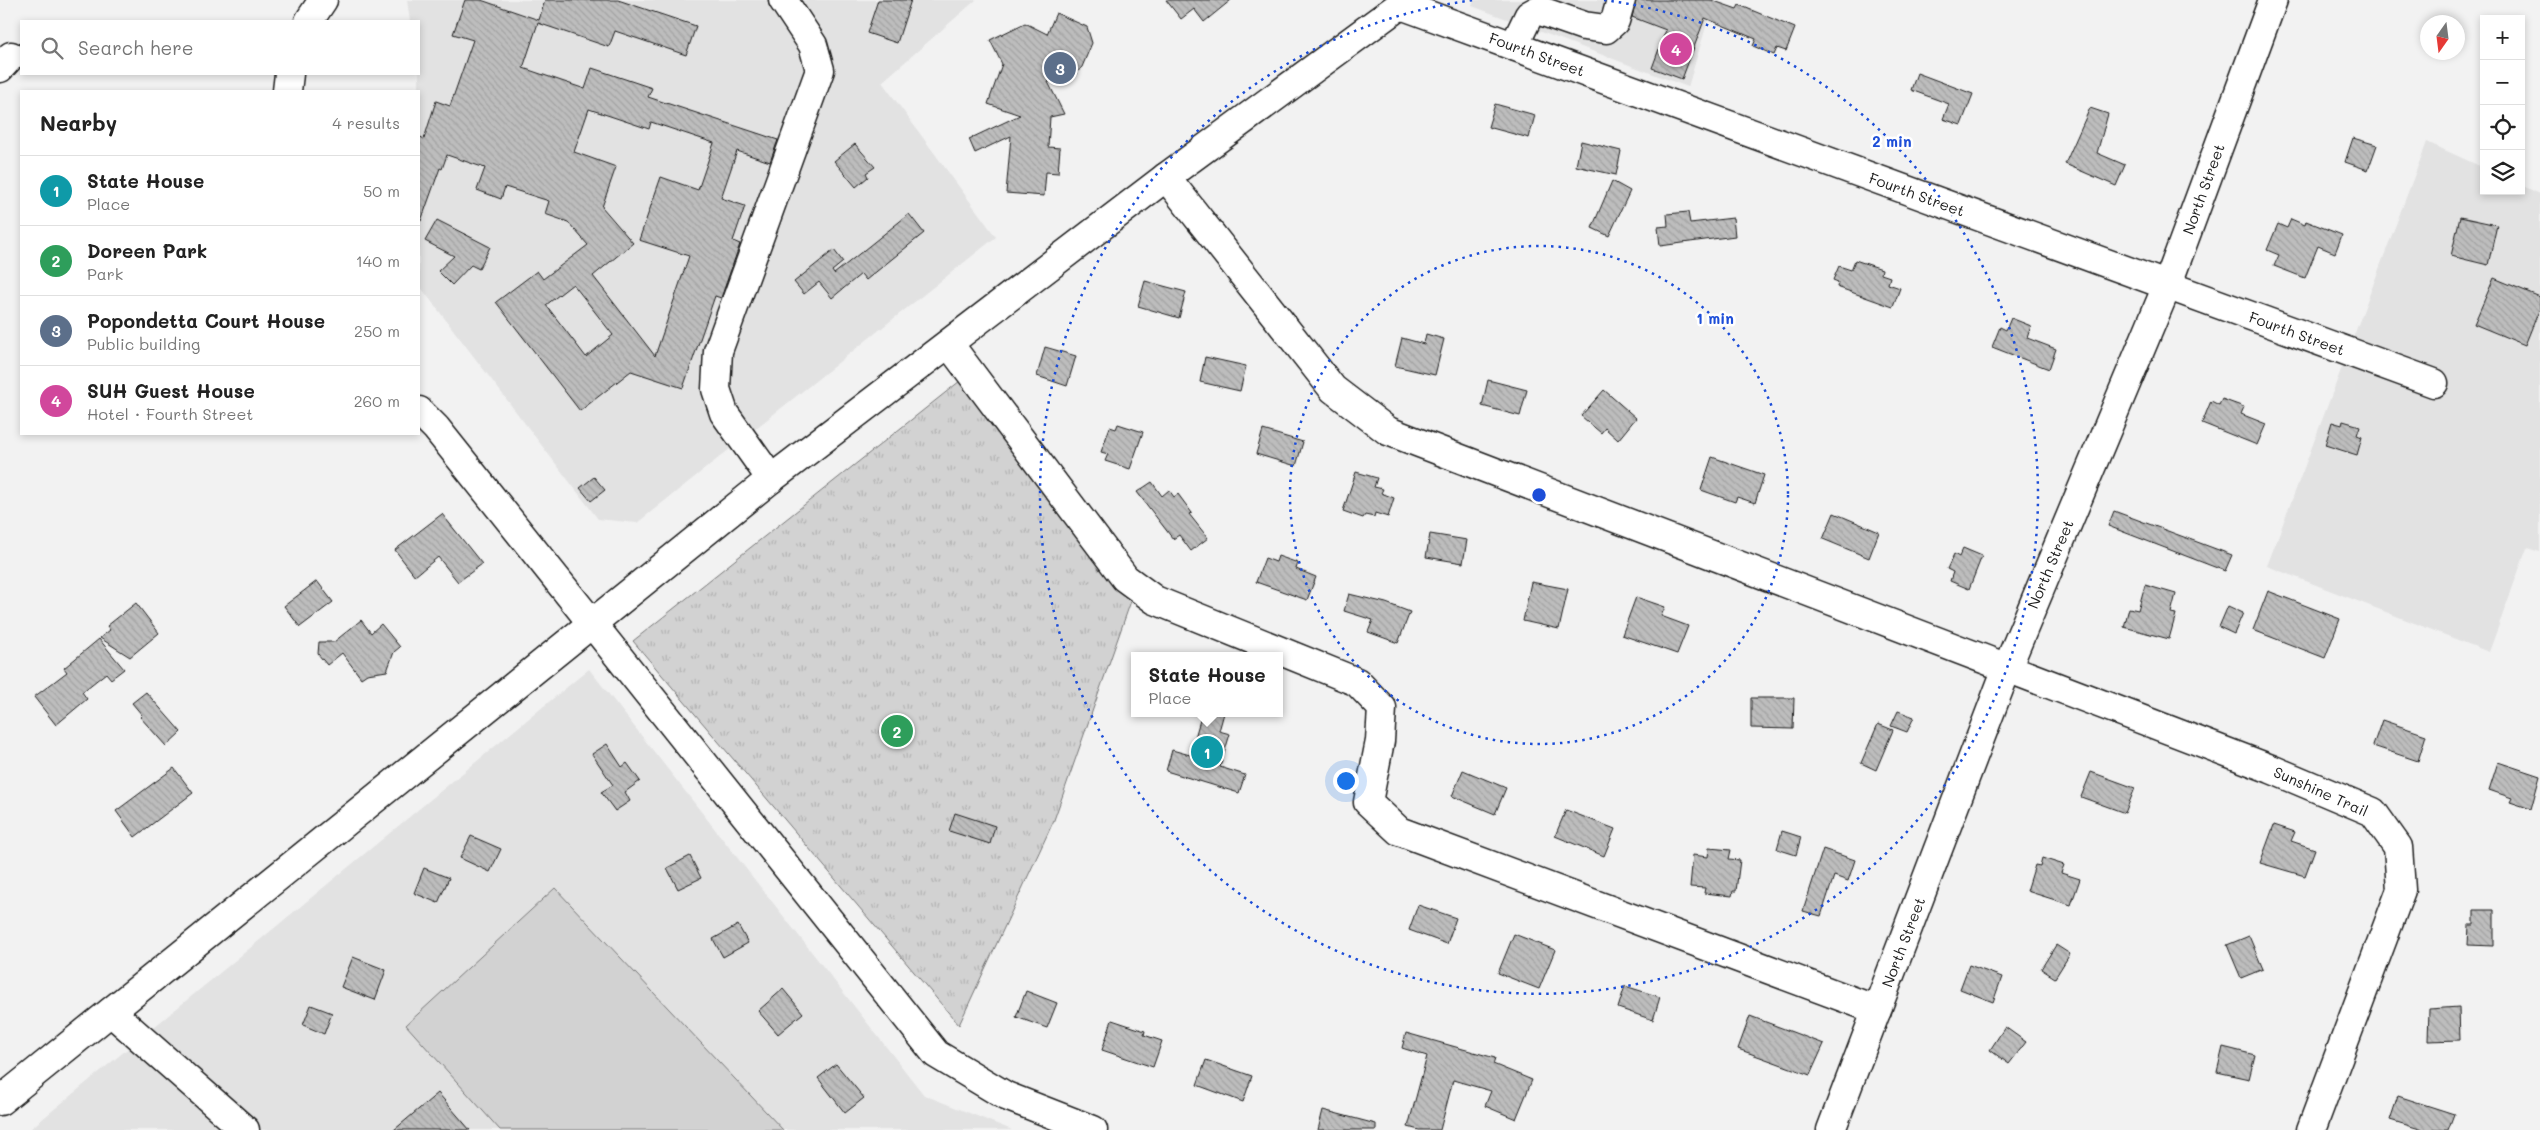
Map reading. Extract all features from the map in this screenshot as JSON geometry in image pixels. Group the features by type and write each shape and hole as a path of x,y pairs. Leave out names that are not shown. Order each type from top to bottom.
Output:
{"street":[{"path":"310,20 323,0"},
{"path":"771,478 724,413 716,389 718,351 820,70 813,45 783,0"},
{"path":"1514,46 1529,15 1538,10 1584,26 1606,28 1615,21 1621,0"},
{"name":"North Street","path":"1831,1130 2007,668 2167,286 2273,0"},
{"path":"0,1101 771,478 1166,177 1404,2"},
{"name":"Fourth Street","path":"1404,2 1514,46 2434,383"},
{"path":"286,90 289,75"},
{"name":"Sunshine Trail","path":"1166,177 1333,388 1388,431 2270,769 2372,812 2398,847 2400,890 2311,1130"},
{"path":"949,344 1125,578 1155,600 1357,682 1382,708 1380,741 1368,802 1399,831 1878,1010"},
{"path":"420,412 436,428 594,622 936,1054 1006,1096 1093,1130"},
{"path":"111,1012 245,1130"}],"shaded area":[{"path":"407,0 976,0 882,82 996,237 637,523 598,519 420,286 420,20 410,20"},
{"path":"1474,0 1714,0 1688,87 1472,6"},
{"path":"2427,142 2480,166 2480,195 2525,195 2525,187 2540,194 2540,552 2527,548 2489,652 2267,566"},
{"path":"589,669 924,1095 1012,1130 29,1130"}],"green space":[{"path":"960,381 1131,601 1054,820 959,1025 633,641"},
{"path":"555,888 783,1130 500,1130 406,1025"}],"building":[{"path":"465,0 481,0 539,20 545,0 618,0 696,26 686,55 615,31 609,47 538,23 523,68 585,89 592,68 652,88 648,97 778,140 770,162 737,151 721,198 745,206 733,241 740,244 721,298 715,296 683,388 631,371 580,411 496,302 537,271 543,279 588,245 568,222 545,214 549,201 505,187 501,199 477,190 485,168 447,155 442,169 440,168 420,221 420,137 424,139 436,101 450,106 473,40 453,34","holes":["589,109 649,129 651,122 714,143 698,190 661,177 639,240 689,256 655,356 593,276 633,243 602,207 616,167 574,152","573,284 613,335 586,357 546,305"]},
{"path":"878,0 911,0 897,43 867,33"},
{"path":"1166,0 1231,0 1204,22 1194,9 1181,19"},
{"path":"1636,0 1711,0 1737,9 1739,5 1795,28 1786,51 1777,48 1774,55 1753,46 1756,39 1705,18 1682,79 1652,68 1666,30 1632,17"},
{"path":"1056,13 1087,27 1092,43 1082,67 1075,75 1048,82 1064,114 1050,117 1048,147 1060,148 1058,173 1046,172 1044,196 1006,193 1011,136 975,153 969,139 1020,115 988,104 1002,64 990,40 1025,23 1047,34"},
{"path":"1917,73 1973,94 1961,125 1943,119 1949,104 1911,90"},
{"path":"1495,104 1535,115 1529,138 1488,127"},
{"path":"2090,108 2108,114 2097,153 2125,165 2116,186 2065,164"},
{"path":"2353,138 2377,145 2368,170 2345,162"},
{"path":"1581,141 1621,151 1616,175 1576,166"},
{"path":"855,144 875,167 866,173 868,177 856,187 834,161"},
{"path":"1612,181 1630,191 1609,236 1592,228"},
{"path":"1688,212 1690,223 1733,218 1735,236 1660,246 1658,227 1668,226 1667,214"},
{"path":"909,214 924,233 866,280 861,274 832,298 819,282 804,294 794,282 834,250 843,262 832,271 834,274"},
{"path":"2460,217 2497,225 2488,265 2451,256"},
{"path":"2291,219 2305,225 2306,221 2342,235 2335,253 2318,246 2305,278 2274,266 2279,255 2267,250 2278,224 2287,228"},
{"path":"437,220 490,247 479,269 471,265 452,285 438,271 454,256 425,241"},
{"path":"1855,260 1882,269 1881,274 1890,277 1888,284 1900,288 1893,307 1837,287 1838,282 1833,280 1839,266 1851,270"},
{"path":"2494,278 2540,297 2540,308 2525,345 2474,324"},
{"path":"1145,281 1186,292 1179,318 1138,306"},
{"path":"2011,318 2031,326 2027,338 2056,349 2049,369 1992,347 2000,327 2006,330"},
{"path":"1426,334 1444,339 1435,375 1395,366 1402,338 1424,344"},
{"path":"1045,347 1076,356 1067,386 1037,376"},
{"path":"1205,357 1246,366 1240,391 1200,382"},
{"path":"1488,380 1527,390 1520,416 1482,406"},
{"path":"1604,390 1636,418 1618,440 1605,428 1601,433 1581,416"},
{"path":"2222,399 2244,407 2241,414 2266,424 2257,445 2202,423 2211,401 2219,405"},
{"path":"2343,421 2360,426 2357,435 2362,437 2357,455 2325,445 2332,422 2342,425"},
{"path":"1118,424 1143,432 1130,469 1105,461 1108,454 1101,452 1110,427 1116,429"},
{"path":"1263,430 1303,442 1296,466 1256,454"},
{"path":"1712,457 1764,475 1755,503 1737,497 1735,502 1701,490"},
{"path":"1356,472 1377,478 1374,487 1383,489 1381,493 1394,498 1388,517 1375,513 1374,517 1365,515 1363,518 1343,511"},
{"path":"594,477 605,490 591,501 580,488"},
{"path":"1152,482 1162,496 1169,490 1174,497 1178,494 1192,513 1189,514 1208,538 1191,551 1179,535 1173,539 1137,492"},
{"path":"2114,511 2232,555 2225,571 2108,526"},
{"path":"1834,513 1879,532 1869,558 1823,539"},
{"path":"442,514 482,564 458,582 438,557 415,576 395,550"},
{"path":"1430,534 1467,540 1463,563 1426,557"},
{"path":"1963,548 1982,556 1969,589 1950,581 1953,572 1947,569 1954,554 1959,557"},
{"path":"1278,556 1298,563 1296,569 1316,577 1307,600 1256,582 1265,558 1276,562"},
{"path":"317,581 333,602 300,627 284,606"},
{"path":"1531,582 1568,589 1559,629 1523,621"},
{"path":"2145,585 2176,594 2171,613 2176,614 2169,639 2124,627 2129,608 2138,610"},
{"path":"2268,591 2340,619 2325,658 2253,630"},
{"path":"1349,594 1386,603 1410,612 1398,643 1368,632 1373,620 1344,611"},
{"path":"1636,597 1665,607 1661,616 1688,626 1677,654 1622,635"},
{"path":"136,603 159,633 130,657 100,638 110,630 107,626"},
{"path":"2228,606 2243,613 2234,634 2219,627"},
{"path":"361,620 371,633 381,624 400,647 394,652 387,671 367,674 361,678 342,653 327,665 318,654 319,642 334,642"},
{"path":"99,639 124,669 111,679 106,673 82,692 87,699 56,725 34,697 67,672 64,668"},
{"path":"146,692 181,732 166,746 140,717 142,715 132,703"},
{"path":"1751,698 1794,698 1793,729 1751,728"},
{"path":"1898,711 1914,717 1907,732 1891,726"},
{"path":"1201,717 1223,717 1219,731 1230,734 1220,767 1245,775 1239,793 1166,771 1172,750 1190,755"},
{"path":"2382,720 2426,735 2418,761 2373,746"},
{"path":"1878,724 1893,730 1876,770 1861,763"},
{"path":"607,744 622,767 627,763 640,781 625,792 630,801 615,811 601,792 613,785 592,754"},
{"path":"2498,762 2540,776 2531,809 2510,802 2512,798 2489,790"},
{"path":"174,768 193,793 135,837 116,811"},
{"path":"1463,770 1506,788 1495,814 1452,796"},
{"path":"2091,772 2135,788 2125,813 2081,797"},
{"path":"1566,810 1615,829 1604,856 1555,836"},
{"path":"955,813 995,826 990,844 949,831"},
{"path":"2274,825 2295,832 2291,841 2315,849 2305,876 2260,863"},
{"path":"1782,831 1801,837 1796,855 1777,849"},
{"path":"471,836 501,849 490,872 460,858"},
{"path":"1709,848 1731,850 1729,859 1740,860 1736,891 1733,891 1732,896 1704,893 1705,888 1690,887 1693,855 1708,857"},
{"path":"1823,849 1855,860 1848,881 1834,876 1821,916 1803,911"},
{"path":"690,856 701,878 678,889 667,868"},
{"path":"2042,858 2064,865 2061,873 2080,879 2071,905 2027,891 2035,865 2040,866"},
{"path":"424,868 449,878 438,903 414,893"},
{"path":"1418,905 1456,918 1447,944 1409,930"},
{"path":"2474,910 2494,910 2494,946 2468,945 2469,925 2474,925"},
{"path":"738,925 748,943 723,957 713,939"},
{"path":"1514,934 1555,950 1539,989 1498,973"},
{"path":"2249,936 2263,969 2241,978 2227,945"},
{"path":"2056,945 2070,954 2055,978 2041,969"},
{"path":"353,957 386,970 375,1000 341,987"},
{"path":"1969,965 2002,977 1993,1002 1960,989"},
{"path":"1625,986 1660,997 1653,1020 1618,1008"},
{"path":"783,989 803,1013 778,1034 758,1011"},
{"path":"1026,991 1057,1003 1047,1028 1016,1017"},
{"path":"311,1005 332,1013 324,1034 303,1025"},
{"path":"2459,1007 2460,1040 2428,1041 2429,1009"},
{"path":"1750,1016 1824,1044 1810,1075 1738,1049"},
{"path":"1112,1020 1145,1031 1144,1035 1162,1041 1153,1067 1102,1050"},
{"path":"2005,1027 2026,1042 2009,1064 1990,1050"},
{"path":"1406,1033 1495,1058 1493,1064 1532,1080 1516,1119 1485,1106 1491,1091 1453,1080 1440,1130 1419,1130 1408,1127 1427,1056 1402,1048"},
{"path":"2223,1047 2255,1055 2249,1079 2217,1072"},
{"path":"1206,1060 1252,1076 1243,1102 1197,1085"},
{"path":"836,1064 864,1098 845,1113 818,1078"},
{"path":"438,1093 470,1130 394,1130"},
{"path":"2398,1096 2454,1114 2448,1130 2423,1130 2390,1120"},
{"path":"1323,1110 1376,1124 1376,1130 1318,1130"}],"place":[{"name":"SUH Guest House","path":"1676,49"},
{"name":"Popondetta Court House","path":"1060,68"},
{"name":"Doreen Park","path":"897,731"},
{"name":"State House","path":"1207,752"}]}
